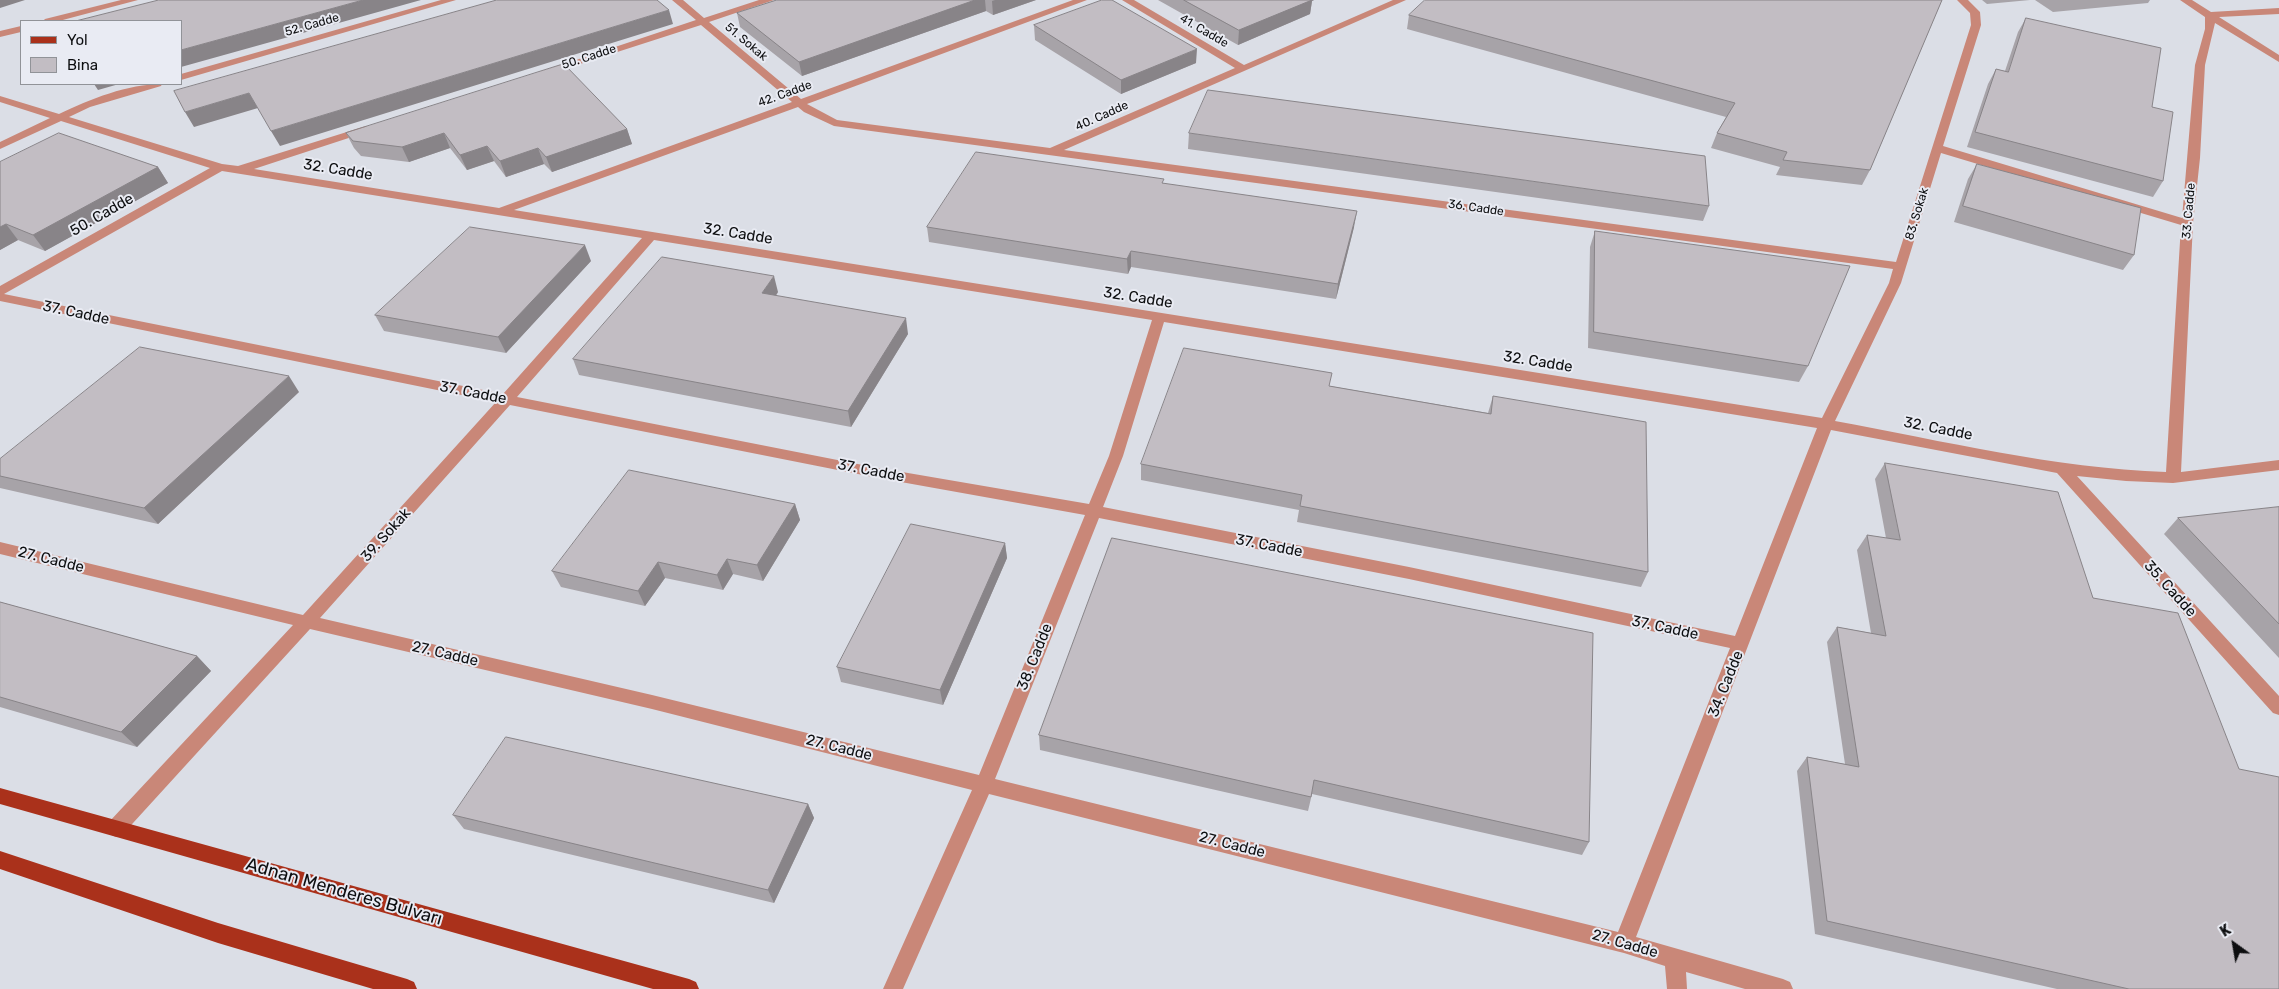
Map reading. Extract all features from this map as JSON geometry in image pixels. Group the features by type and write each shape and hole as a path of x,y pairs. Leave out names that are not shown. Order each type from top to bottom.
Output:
{"main road":[{"name":"Adnan Menderes Bulvarı","path":"0,796 688,989"},
{"path":"0,860 218,933 407,989"}],"street":[{"path":"52,20 133,0"},
{"name":"52. Cadde","path":"182,77 451,0"},
{"name":"51. Sokak","path":"677,0 799,102"},
{"name":"50. Cadde","path":"532,76 769,0"},
{"name":"42. Cadde","path":"498,213 1082,0"},
{"name":"41. Cadde","path":"1127,0 1242,68"},
{"name":"40. Cadde","path":"1051,152 1400,0"},
{"name":"83. Sokak","path":"1826,424 1895,283 1976,24 1975,12 1962,0"},
{"path":"2185,0 2279,59"},
{"path":"2210,15 2279,11"},
{"name":"33. Cadde","path":"2173,478 2187,223 2200,65 2210,29 2210,15"},
{"path":"0,34 20,28"},
{"path":"0,146 86,105 154,85"},
{"name":"32. Cadde","path":"0,99 220,167 1826,424 2062,469 2126,476 2173,478 2279,465"},
{"path":"799,102 816,115 834,123 1051,152"},
{"path":"239,170 380,124"},
{"path":"1937,148 2187,223"},
{"name":"36. Cadde","path":"1051,152 1900,266"},
{"name":"50. Cadde","path":"0,291 220,167"},
{"name":"39. Sokak","path":"116,828 307,622 507,400 651,236"},
{"name":"37. Cadde","path":"0,297 873,472 1094,511 1408,573 1742,644"},
{"name":"38. Cadde","path":"893,989 984,784 1116,456 1159,318"},
{"name":"34. Cadde","path":"1624,943 1742,644 1826,424"},
{"name":"35. Cadde","path":"2062,469 2279,708"},
{"name":"27. Cadde","path":"0,548 652,702 984,784 1624,943 1783,989"},
{"path":"1675,959 1677,989"}],"building":[{"path":"159,0 363,0 182,50 182,20 80,20"},
{"path":"497,0 657,0 669,10 271,131 249,93 185,112 174,91"},
{"path":"777,0 975,0 799,62 737,13"},
{"path":"1102,0 1112,0 1197,49 1121,80 1034,25"},
{"path":"1184,0 1312,0 1239,30"},
{"path":"1425,0 1942,0 1870,170 1783,160 1787,152 1717,133 1735,103 1409,15"},
{"path":"2026,18 2161,48 2152,107 2173,112 2163,181 1975,132 1996,69 2008,72"},
{"path":"564,64 627,129 546,157 538,148 500,161 487,146 460,155 444,133 402,147 353,141 346,133"},
{"path":"1208,90 1705,156 1709,206 1189,133"},
{"path":"59,133 158,167 33,235 6,224 0,227 0,162"},
{"path":"976,152 1164,179 1162,183 1357,211 1338,284 1131,251 1127,259 927,227"},
{"path":"1977,164 2141,208 2134,255 1963,206"},
{"path":"470,227 585,245 498,337 375,315"},
{"path":"1595,231 1850,266 1808,366 1594,332"},
{"path":"662,257 774,276 762,293 906,318 848,411 573,359"},
{"path":"140,347 289,376 144,508 0,476 0,459"},
{"path":"1184,348 1332,373 1329,386 1491,414 1493,396 1646,422 1648,572 1300,506 1302,495 1141,464"},
{"path":"1885,463 2058,492 2093,598 2178,613 2239,769 2279,777 2279,989 2129,989 1827,921 1807,757 1859,767 1837,627 1886,636 1867,535 1900,540"},
{"path":"629,470 795,504 757,565 727,559 717,575 658,562 638,591 552,571"},
{"path":"2279,507 2279,624 2178,518"},
{"path":"911,524 1005,543 940,690 837,667"},
{"path":"1112,538 1593,633 1589,842 1314,780 1311,797 1039,735"},
{"path":"0,602 197,656 121,732 0,697"},
{"path":"506,737 808,804 768,890 453,815"}]}
